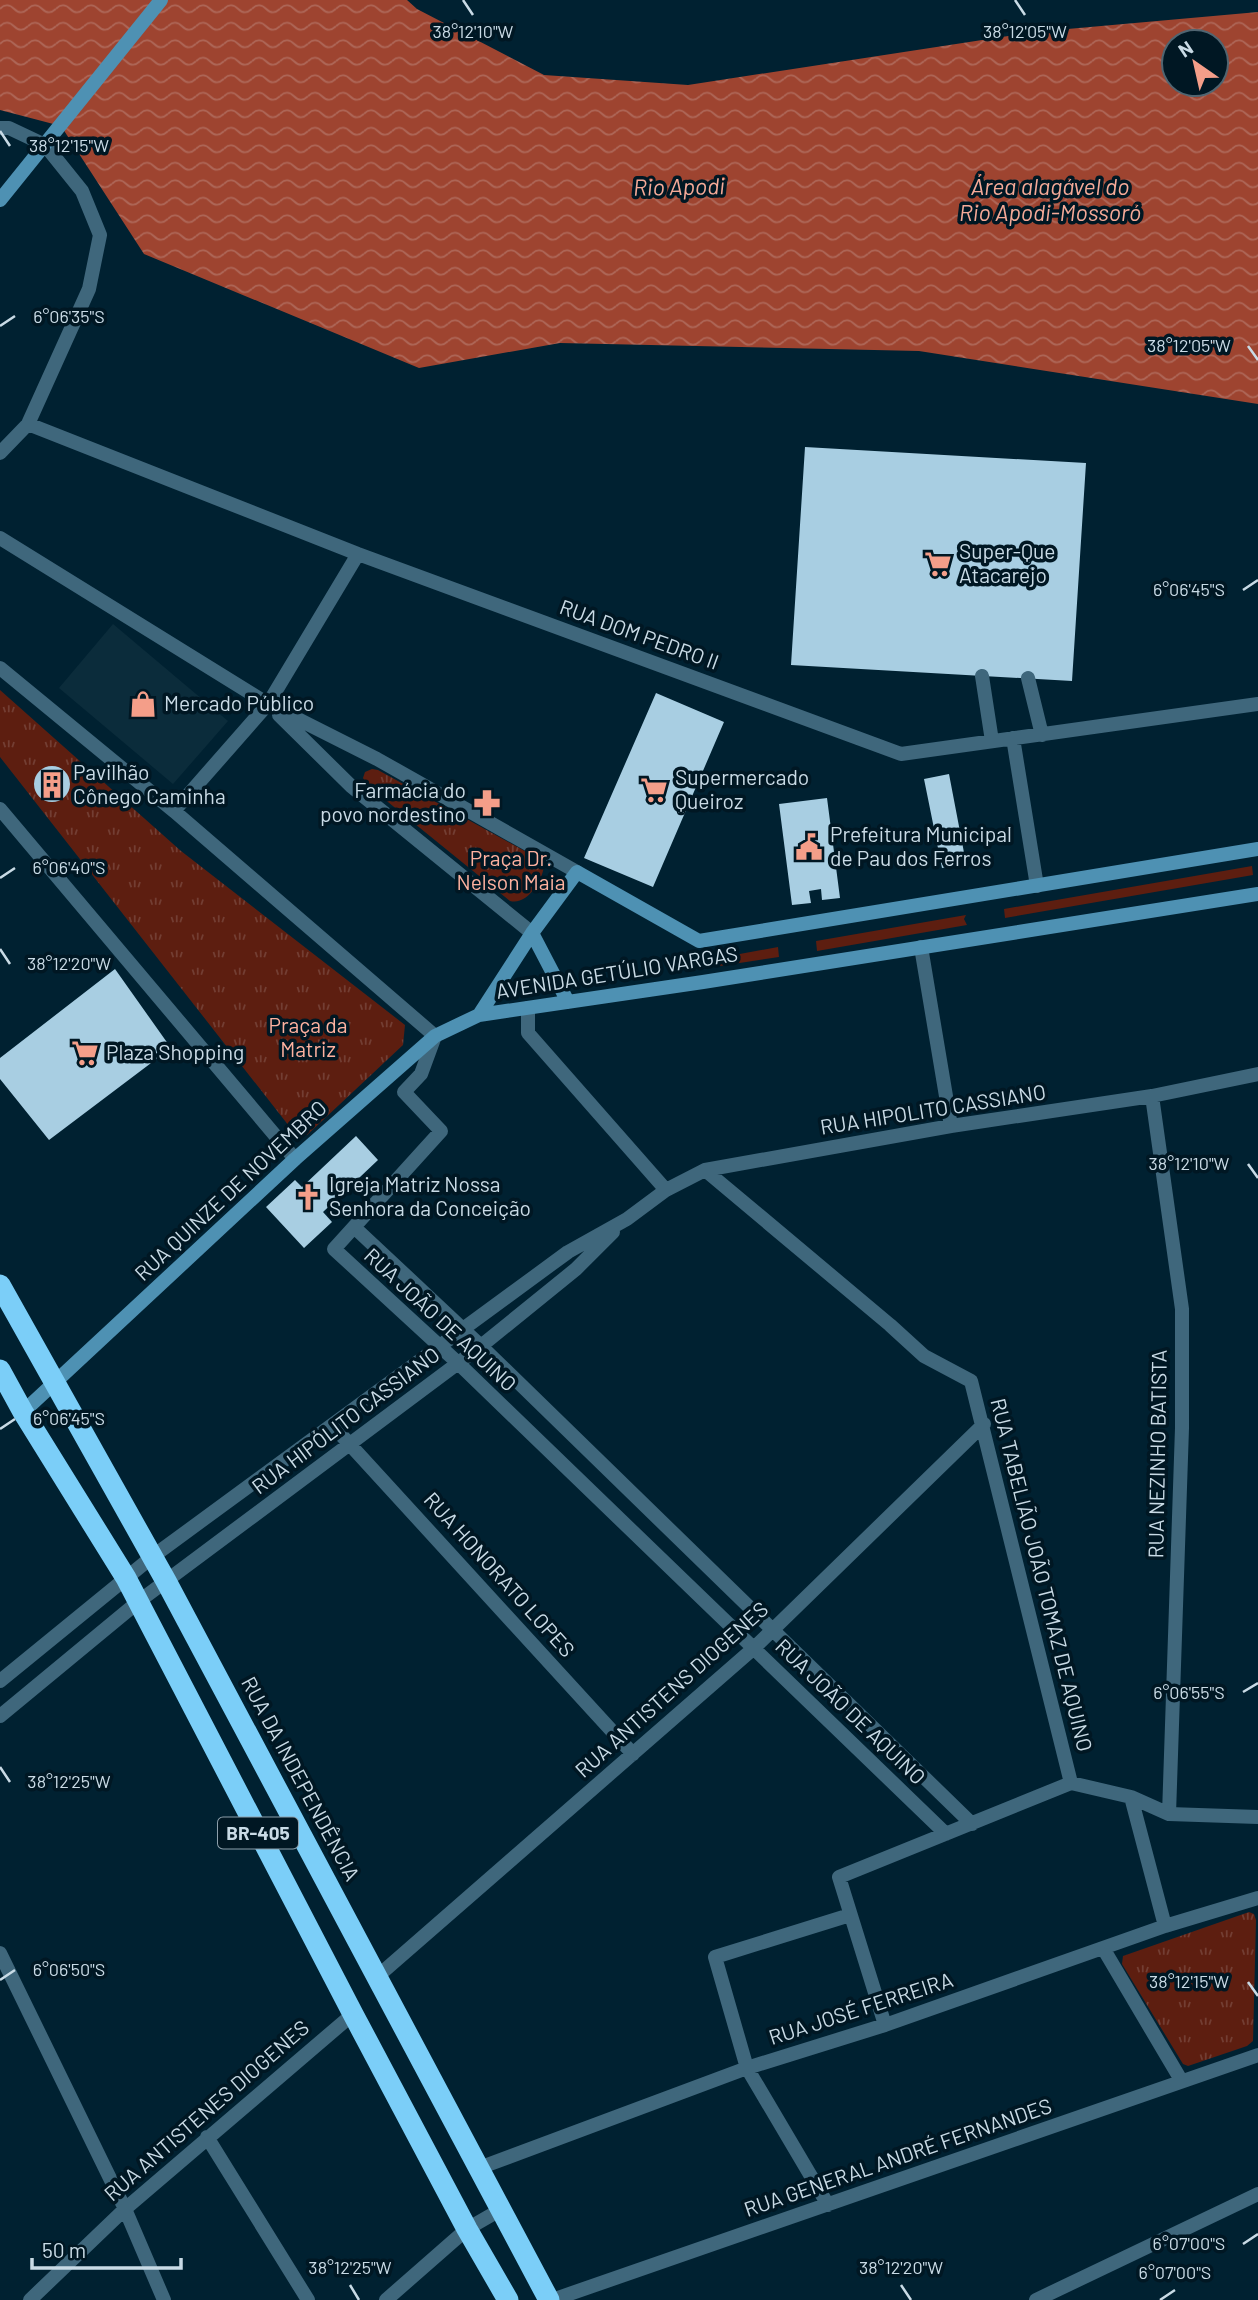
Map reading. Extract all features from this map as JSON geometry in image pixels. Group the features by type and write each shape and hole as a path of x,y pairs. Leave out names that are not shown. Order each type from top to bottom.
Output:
{"highway":[{"name":"RUA DA INDEPENDÊNCIA","path":"0,1285 166,1581 500,2210 551,2300"},
{"name":"BR-405","path":"0,1370 126,1578 353,2014 467,2229 508,2300"}],"main road":[{"path":"0,200 161,0"},
{"name":"AVENIDA GETÚLIO VARGAS","path":"479,1015 532,933 577,872 699,941 1258,849"},
{"name":"AVENIDA GETÚLIO VARGAS","path":"479,1015 1258,894"},
{"path":"532,933 568,1002"},
{"name":"RUA QUINZE DE NOVEMBRO","path":"23,1412 295,1159 435,1036 479,1015"}],"street":[{"path":"0,128 9,128 45,145 82,191 100,235 89,289 28,424 0,453"},
{"name":"RUA DOM PEDRO II","path":"28,424 358,554 901,754 1258,704"},
{"path":"0,538 268,704 377,759 577,872"},
{"path":"174,811 268,704 358,554"},
{"path":"0,668 174,811 435,1036 421,1074 404,1092 441,1131 354,1227"},
{"path":"982,676 992,741"},
{"path":"1028,678 1042,735"},
{"path":"268,704 351,786 532,933"},
{"path":"1013,738 1038,886"},
{"path":"0,809 295,1159"},
{"path":"921,947 951,1126"},
{"path":"528,1009 528,1033 666,1190"},
{"name":"RUA HIPOLITO CASSIANO","path":"626,1219 666,1190 705,1170 951,1126 1152,1096 1258,1074"},
{"name":"RUA NEZINHO BATISTA","path":"1152,1096 1182,1309 1182,1428 1169,1814"},
{"name":"RUA TABELIÃO JOÃO TOMAZ DE AQUINO","path":"705,1170 924,1356 971,1381 984,1424 1071,1783"},
{"name":"RUA HIPÓLITO CASSIANO","path":"0,1681 152,1557 568,1252 626,1219"},
{"name":"RUA HIPÓLITO CASSIANO","path":"0,1716 138,1602 481,1346 576,1269 626,1219"},
{"name":"RUA JOÃO DE AQUINO","path":"946,1834 458,1363 334,1249 354,1227 481,1346 972,1824"},
{"name":"RUA ANTISTENS DIOGENES","path":"378,1976 774,1630 984,1424"},
{"name":"RUA HONORATO LOPES","path":"333,1426 633,1754"},
{"path":"885,2025 839,1877 1071,1783 1131,1797 1169,1814 1258,1817"},
{"path":"1131,1797 1165,1926"},
{"name":"RUA JOSÉ FERREIRA","path":"479,2168 747,2068 885,2025 1165,1926 1258,1898"},
{"path":"828,2205 747,2068 715,1957 850,1915"},
{"path":"1102,1948 1181,2080"},
{"path":"0,1953 125,2208 164,2300"},
{"name":"RUA ANTISTENES DIOGENES","path":"30,2300 125,2208 353,2014"},
{"name":"RUA GENERAL ANDRÉ FERNANDES","path":"551,2300 1258,2055"},
{"path":"207,2137 308,2300"},
{"path":"1036,2300 1258,2194"},
{"path":"386,2300 467,2229 500,2210"}],"shaded area":[{"name":"Mercado Público","path":"113,624 228,721 173,784 59,688"}],"green space":[{"name":"Praça da Matriz","path":"0,690 181,851 405,1025 403,1045 307,1135 296,1135 0,757"},
{"name":"Praça Dr. Nelson Maia","path":"372,769 539,859 544,864 538,884 522,899 510,901 367,785 363,778 365,772"},
{"path":"1252,866 1253,875 1005,918 1004,909"},
{"path":"966,915 964,919 967,925 817,951 816,941"},
{"path":"778,947 779,957 720,966 718,958"},
{"path":"1249,1912 1254,1914 1256,1920 1253,2041 1247,2046 1188,2066 1183,2064 1122,1964 1123,1956"}],"water":[{"name":"Área alagável do Rio Apodi-Mossoró","path":"0,0 407,0 417,9 544,75 688,85 1034,32 1258,12 1258,404 919,351 560,343 419,368 144,254 61,126 0,110"}],"building":[{"name":"Super-Que Atacarejo","path":"805,447 1086,463 1072,681 791,665"},
{"name":"Supermercado Queiroz","path":"656,693 724,722 653,887 584,858"},
{"name":"Pavilhão Cônego Caminha","path":"52,766 64,772 70,784 64,796 52,802 40,796 34,784 40,772"},
{"path":"949,774 966,863 942,868 924,779"},
{"name":"Prefeitura Municipal de Pau dos Ferros","path":"827,798 840,898 822,900 821,889 809,891 811,903 792,905 779,804"},
{"name":"Plaza Shopping","path":"115,969 171,1048 49,1140 0,1079 0,1058"},
{"name":"Igreja Matriz Nossa Senhora da Conceição","path":"356,1136 378,1160 323,1212 332,1222 304,1248 266,1207 295,1180 302,1187"}],"place":[{"name":"Super-Que Atacarejo","path":"938,564"},
{"name":"Mercado Público","path":"143,704"},
{"name":"Pavilhão Cônego Caminha","path":"52,785"},
{"name":"Supermercado Queiroz","path":"654,790"},
{"name":"Farmácia do povo nordestino","path":"487,803"},
{"name":"Prefeitura Municipal de Pau dos Ferros","path":"809,847"},
{"name":"Plaza Shopping","path":"85,1053"},
{"name":"Igreja Matriz Nossa Senhora da Conceição","path":"308,1197"}],"water label":[{"name":"Rio Apodi","path":"679,187"}]}
